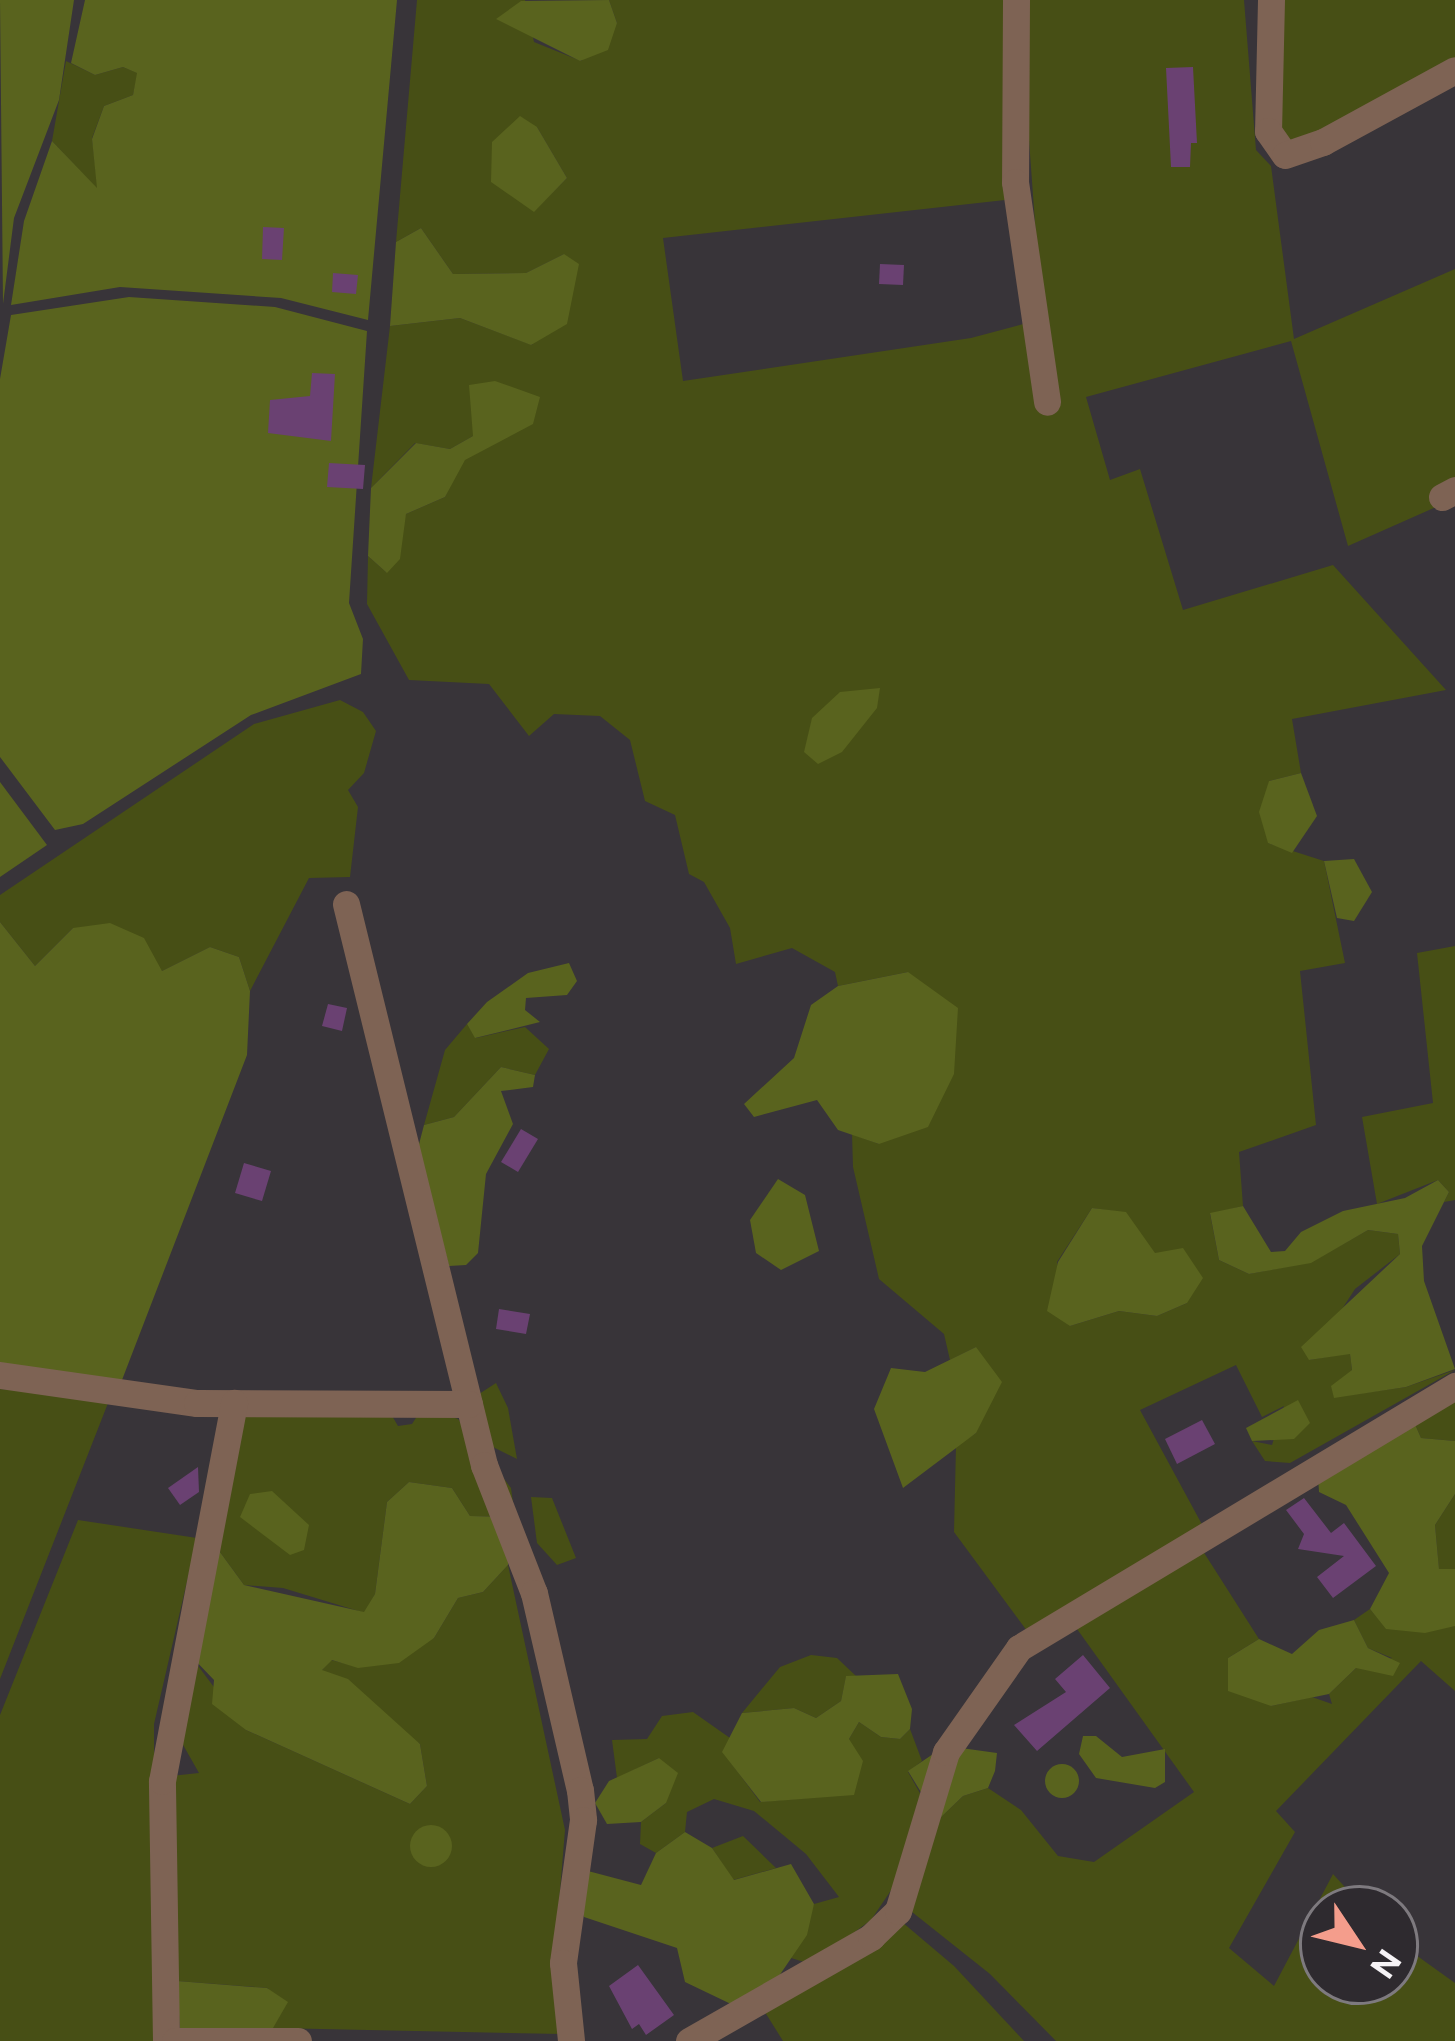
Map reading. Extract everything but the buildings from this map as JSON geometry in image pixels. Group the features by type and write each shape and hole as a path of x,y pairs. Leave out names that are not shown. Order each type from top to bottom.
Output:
{"street":[{"path":"1016,0 1016,182 1047,402"},
{"path":"1271,0 1268,131 1285,155 1455,70"},
{"path":"346,904 484,1465 535,1594 580,1790 583,1820 563,1963 571,2041"},
{"path":"0,1375 115,1397 234,1403 469,1404"},
{"path":"689,2041 852,1949 898,1910 946,1752 1019,1648 1455,1387"},
{"path":"234,1403 162,1781 171,2041 298,2041"}],"green space":[{"path":"0,0 74,0 59,100 14,218 3,304"},
{"path":"85,0 397,0 368,320 281,298 120,287 11,305 24,221 52,141 97,188 92,139 104,106 133,95 137,73 123,67 95,75 71,63"},
{"path":"417,0 525,0 534,42 581,61 617,23 609,0 1004,0 1005,200 663,238 683,381 971,338 1042,319 1025,85 1027,0 1244,0 1256,150 1271,166 1294,339 1455,269 1455,481 1436,507 1348,546 1291,341 1086,397 1110,480 1140,469 1183,610 1333,565 1446,690 1292,719 1301,773 1269,781 1268,843 1324,861 1345,963 1300,971 1316,1125 1239,1152 1243,1206 1210,1214 1219,1260 1249,1274 1311,1262 1368,1230 1398,1234 1400,1254 1355,1289 1309,1360 1350,1353 1352,1370 1335,1397 1406,1387 1455,1370 1290,1463 1265,1461 1252,1441 1272,1445 1284,1406 1262,1417 1236,1365 1140,1410 1205,1530 1030,1635 954,1532 956,1446 976,1433 976,1347 950,1360 944,1334 879,1279 853,1167 852,1134 879,1144 908,972 838,986 835,972 792,948 736,964 730,928 704,882 689,874 675,815 645,801 630,740 600,716 554,714 529,736 489,684 409,680 367,604 368,556 386,572 406,514 445,497 473,436 450,449 415,443 371,488 390,326 460,318 532,345 564,254 526,273 453,274 421,228 396,242","holes":["537,127 567,178 534,211 527,203","1092,1208 1126,1213 1187,1303 1157,1316 1119,1311 1070,1326 1057,1262"]},
{"path":"609,0 617,23 608,50 580,61 496,19 521,1"},
{"path":"1272,0 1455,0 1455,66 1289,151 1273,137"},
{"path":"66,61 95,75 123,67 138,73 133,95 104,106 92,138 98,190 52,141"},
{"path":"520,116 537,127 567,178 534,212 491,182 492,142"},
{"path":"421,228 453,274 526,273 564,254 579,264 567,324 531,345 460,318 390,326 396,242"},
{"path":"129,297 275,307 367,331 349,603 363,639 361,674 251,715 83,824 55,830 0,757 0,379 11,315"},
{"path":"495,381 540,397 533,424 465,460 445,497 406,514 400,559 387,573 368,556 371,488 416,443 450,449 473,436 469,385"},
{"path":"880,688 877,708 842,752 818,764 804,752 812,718 840,692"},
{"path":"340,700 363,712 376,731 364,773 348,790 358,807 350,877 309,878 250,991 239,957 210,947 162,971 73,928 35,966 0,922 0,895 254,724"},
{"path":"1301,773 1317,816 1292,853 1268,843 1259,812 1269,781"},
{"path":"0,782 47,845 0,877"},
{"path":"1354,859 1372,892 1354,921 1337,918 1324,861"},
{"path":"0,922 35,966 73,928 110,923 144,938 162,971 210,947 239,957 250,991 247,1055 122,1380 0,1366"},
{"path":"1455,946 1455,1200 1444,1202 1449,1192 1438,1180 1377,1204 1362,1117 1433,1103 1417,953"},
{"path":"569,963 577,981 567,995 526,998 525,1010 540,1022 475,1038 467,1024 487,1002 528,973"},
{"path":"908,972 958,1008 954,1074 928,1127 879,1144 838,1130 817,1100 754,1117 744,1104 794,1058 811,1005 838,986"},
{"path":"467,1024 476,1038 525,1027 549,1049 535,1075 501,1067 454,1117 424,1125 445,1050"},
{"path":"501,1067 535,1075 533,1087 501,1091 513,1124 486,1174 478,1253 466,1265 449,1266 418,1148 424,1125 454,1117"},
{"path":"778,1179 805,1195 819,1251 781,1270 756,1253 750,1220"},
{"path":"1438,1180 1449,1192 1422,1246 1424,1281 1455,1369 1406,1387 1334,1398 1331,1386 1352,1370 1350,1354 1309,1360 1301,1347 1400,1254 1398,1234 1368,1230 1311,1263 1249,1274 1219,1260 1210,1213 1243,1206 1271,1252 1285,1251 1301,1232 1343,1211 1405,1198"},
{"path":"1092,1208 1126,1212 1155,1253 1183,1248 1203,1278 1187,1303 1157,1316 1119,1311 1070,1326 1047,1311 1058,1262"},
{"path":"976,1347 1002,1382 976,1433 903,1488 874,1409 891,1368 925,1372"},
{"path":"496,1383 508,1408 517,1459 491,1446 479,1394"},
{"path":"0,1389 110,1398 0,1679"},
{"path":"1455,1390 1455,1441 1421,1438 1410,1413"},
{"path":"1298,1400 1310,1423 1294,1439 1252,1441 1246,1428"},
{"path":"246,1406 388,1409 398,1426 412,1424 423,1407 458,1419 511,1488 515,1517 470,1516 452,1488 409,1482 387,1502 375,1594 365,1613 283,1588 244,1585 217,1548"},
{"path":"1410,1413 1421,1438 1455,1441 1455,1494 1435,1525 1439,1569 1455,1569 1455,1626 1425,1633 1386,1629 1370,1609 1389,1573 1346,1505 1319,1492 1318,1476"},
{"path":"409,1482 452,1488 470,1516 515,1517 508,1565 483,1592 458,1598 434,1638 399,1663 358,1668 332,1660 322,1670 348,1679 420,1744 427,1786 410,1804 246,1730 212,1704 214,1680 190,1655 217,1548 244,1585 364,1612 375,1594 387,1502"},
{"path":"272,1491 309,1525 304,1550 290,1555 240,1517 250,1494"},
{"path":"1455,1494 1455,1569 1439,1570 1435,1525"},
{"path":"531,1497 552,1498 576,1558 557,1565 537,1543"},
{"path":"78,1520 197,1538 154,1724 154,2041 0,2041 0,1715"},
{"path":"1201,1548 1259,1639 1228,1658 1271,1706 1312,1697 1332,1704 1329,1694 1356,1668 1392,1658 1368,1648 1354,1620 1370,1609 1387,1629 1455,1626 1455,1691 1421,1661 1276,1811 1295,1832 1229,1948 1274,1986 1299,1939 1299,2005 1419,2005 1419,1957 1455,1983 1455,2041 1056,2041 990,1974 907,1908 938,1820 963,1796 988,1788 1021,1810 1058,1856 1094,1862 1194,1792 1072,1622"},
{"path":"508,1565 565,1830 557,1927 562,2034 273,2028 268,1988 177,1981 171,1776 199,1773 174,1729 190,1655 246,1730 410,1804 427,1786 420,1744 321,1671 331,1660 358,1667 434,1638 458,1598 483,1592"},
{"path":"1354,1620 1368,1648 1400,1663 1393,1676 1356,1668 1329,1694 1271,1706 1228,1691 1228,1658 1259,1639 1292,1654 1319,1630"},
{"path":"811,1655 837,1658 856,1676 846,1677 841,1701 816,1718 794,1708 742,1713 780,1667"},
{"path":"898,1674 912,1709 910,1729 900,1739 881,1737 859,1722 849,1739 863,1761 854,1795 761,1802 722,1752 742,1713 794,1708 816,1718 841,1701 846,1676"},
{"path":"693,1712 730,1738 723,1752 760,1802 854,1794 849,1739 859,1722 881,1737 900,1739 910,1729 922,1761 908,1772 921,1795 904,1871 871,1920 811,1964 791,1958 814,1904 839,1897 806,1854 754,1811 714,1799 687,1812 685,1832 656,1853 640,1844 641,1822 666,1803 659,1758 617,1778 612,1740 647,1739 662,1716"},
{"path":"1083,1736 1096,1736 1122,1757 1165,1749 1165,1782 1155,1788 1096,1778 1079,1754"},
{"path":"939,1750 997,1753 995,1771 988,1788 963,1796 938,1820 908,1771"},
{"path":"659,1758 678,1773 666,1803 641,1822 607,1824 595,1803 609,1781"},
{"path":"1062,1764 1074,1769 1079,1781 1074,1793 1062,1798 1050,1793 1045,1781 1050,1769"},
{"path":"431,1825 446,1831 452,1846 446,1861 431,1867 416,1861 410,1846 416,1831"},
{"path":"685,1832 712,1848 734,1880 791,1864 814,1904 807,1935 779,1976 733,2005 685,1982 677,1948 584,1917 576,1895 588,1871 641,1885 656,1853"},
{"path":"743,1836 776,1868 733,1880 712,1848"},
{"path":"902,1922 954,1966 1024,2041 783,2041 763,2009"},
{"path":"177,1981 267,1988 288,2002 273,2028 180,2031"}]}
